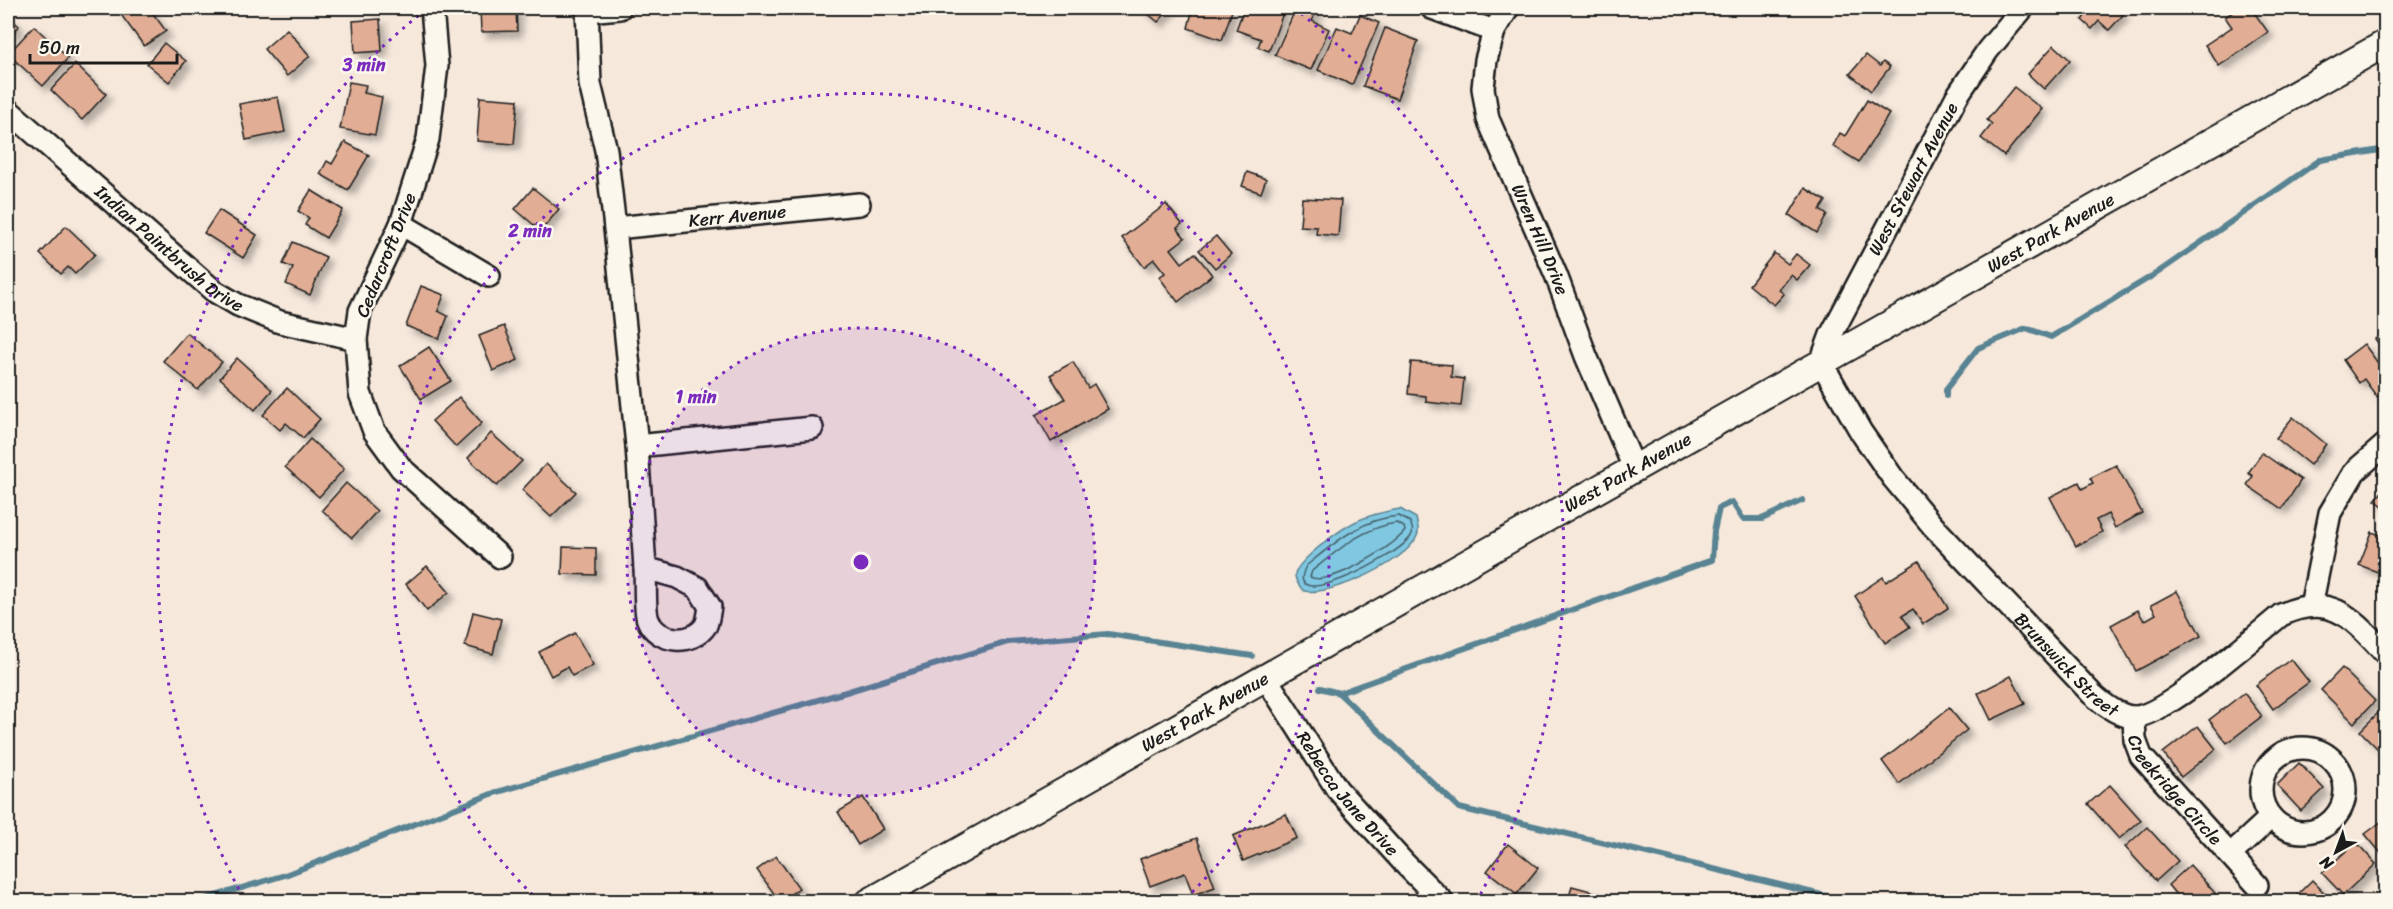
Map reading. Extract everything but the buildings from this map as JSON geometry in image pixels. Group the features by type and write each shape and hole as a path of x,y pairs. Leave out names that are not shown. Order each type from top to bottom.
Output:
{"main road":[{"name":"West Park Avenue","path":"869,902 2385,43"}],"street":[{"name":"Cedarcroft Drive","path":"432,8 437,66 433,115 428,139 401,224 360,311 356,339 360,393 374,431 401,468 500,557"},
{"path":"620,8 587,9 590,84 606,150 615,228 637,446 645,568"},
{"path":"1432,8 1494,31"},
{"name":"Wren Hill Drive","path":"1508,8 1494,31 1486,60 1484,88 1488,119 1556,275 1586,356 1635,470"},
{"name":"West Stewart Avenue","path":"1821,362 1831,334 1958,96 1988,50 2023,8"},
{"name":"Indian Paintbrush Drive","path":"8,110 214,291 238,305 280,322 356,339"},
{"name":"Kerr Avenue","path":"615,228 859,204"},
{"path":"401,224 489,276"},
{"name":"Brunswick Street","path":"1821,362 1861,432 1893,478 1933,526 2092,694 2112,709 2134,717 2177,698 2281,615 2298,607 2328,608 2343,614 2358,625 2385,654"},
{"path":"637,446 812,428"},
{"path":"2311,606 2330,513 2355,471 2385,444"},
{"name":"Rebecca Jane Drive","path":"1266,678 1337,789 1443,902"},
{"name":"Creekridge Circle","path":"2134,717 2135,740 2141,756 2257,885"},
{"path":"2292,749 2317,750 2328,756 2343,777 2345,789 2343,802 2330,823 2319,830 2294,831 2282,827 2270,818 2260,797 2260,784 2271,762 2292,749"},
{"name":"Creekridge Circle","path":"2230,855 2270,818"}],"water":[{"path":"1400,509 1416,518 1418,532 1410,546 1399,556 1349,583 1316,591 1304,591 1299,586 1295,577 1297,569 1325,542 1358,520"}],"waterway":[{"path":"1946,396 1946,389 1978,348 2026,328 2051,337 2157,273 2320,160 2386,149"},
{"path":"1339,693 1712,560 1714,531 1719,508 1732,502 1743,519 1762,519 1803,500"},
{"path":"195,902 285,875 494,793 846,692 1008,642 1108,634 1252,656"},
{"path":"1320,688 1339,693 1459,808 1851,902"}]}
